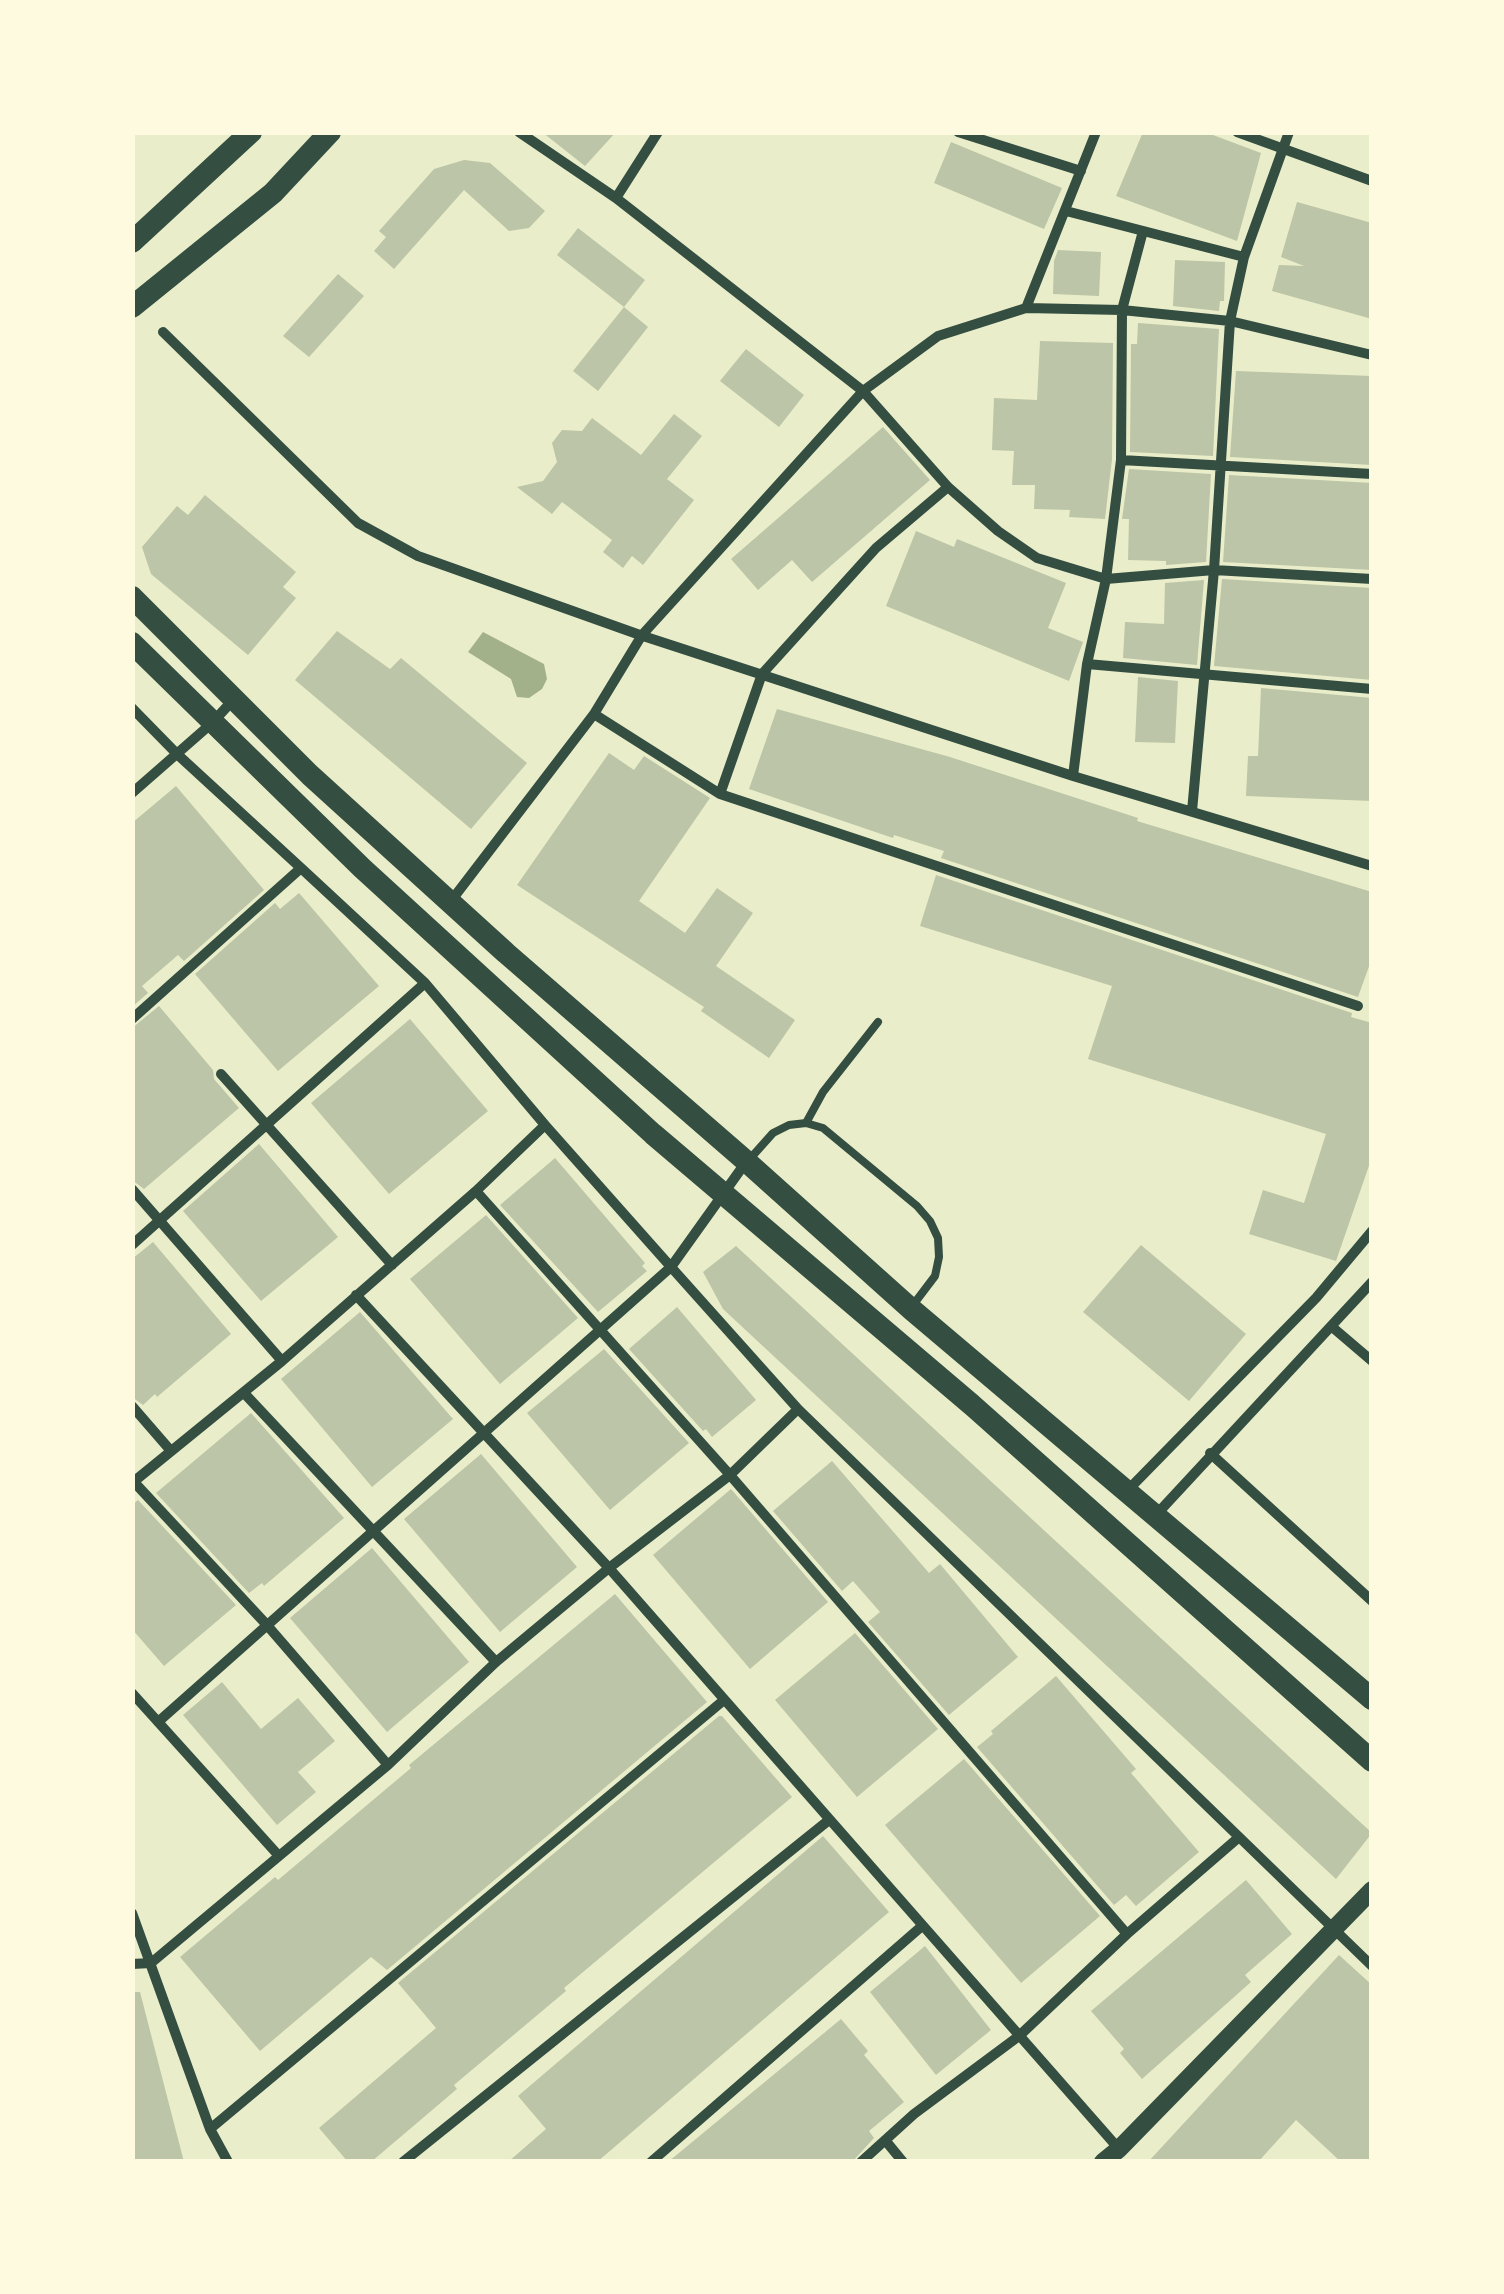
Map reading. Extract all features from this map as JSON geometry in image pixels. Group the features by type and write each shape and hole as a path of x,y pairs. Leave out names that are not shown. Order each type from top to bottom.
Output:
{"main road":[{"path":"132,242 250,132"},
{"path":"132,307 273,192 330,132"},
{"path":"132,597 234,700 385,842 696,1121 910,1309 1372,1699"},
{"path":"132,643 362,868 722,1194 923,1364 1372,1762"},
{"path":"362,868 385,842"},
{"path":"923,1364 944,1337"}],"street":[{"path":"519,132 616,198 864,391 948,487 998,531 1038,558 1106,579 1214,570 1372,579"},
{"path":"616,198 658,132"},
{"path":"958,132 1081,172"},
{"path":"1026,308 1096,132"},
{"path":"1237,132 1372,181"},
{"path":"1192,811 1214,570 1230,322 1244,257 1290,132"},
{"path":"1066,211 1244,257"},
{"path":"1073,776 1087,664 1106,579 1121,460 1122,310 1143,231"},
{"path":"450,902 594,714 642,635 864,391 938,336 1026,308 1122,310 1230,322 1372,355"},
{"path":"163,332 358,523 418,556 642,635 1073,776 1372,866"},
{"path":"1121,460 1372,474"},
{"path":"720,794 762,674 876,548 948,487"},
{"path":"1087,664 1372,689"},
{"path":"132,793 234,700"},
{"path":"132,708 424,983 545,1126 798,1409 1372,1966"},
{"path":"594,714 720,794 1358,1006"},
{"path":"132,1019 301,868"},
{"path":"132,1245 424,983"},
{"path":"221,1074 392,1265"},
{"path":"388,1766 266,1624 133,1483 282,1362 545,1126"},
{"path":"158,1722 671,1267 747,1162"},
{"path":"132,1189 282,1362"},
{"path":"476,1191 730,1475 1127,1934"},
{"path":"1127,1491 1316,1298 1372,1232"},
{"path":"1154,1517 1372,1282"},
{"path":"356,1295 609,1568 1118,2150"},
{"path":"1331,1326 1372,1361"},
{"path":"244,1394 496,1662"},
{"path":"132,1406 171,1452"},
{"path":"132,1964 151,1963 388,1766 496,1662 730,1475 798,1409"},
{"path":"1210,1453 1372,1601"},
{"path":"132,1693 278,1856"},
{"path":"210,2129 724,1700"},
{"path":"402,2162 829,1820"},
{"path":"860,2162 1019,2036 1127,1934 1238,1838"},
{"path":"1103,2162 1372,1890"},
{"path":"132,1913 210,2129 228,2162"},
{"path":"651,2162 922,1926"},
{"path":"885,2140 903,2162"}],"lane":[{"path":"806,1123 823,1092 878,1022"},
{"path":"747,1162 773,1133 789,1125 806,1123 824,1128 930,1220 938,1238 935,1276 910,1309"}],"shaded area":[{"path":"483,632 544,664 547,679 542,689 529,698 517,697 511,679 468,652"}],"building":[{"path":"542,132 616,132 585,166"},
{"path":"1143,132 1205,132 1261,153 1237,241 1116,196"},
{"path":"951,142 1062,188 1044,229 934,183"},
{"path":"464,160 490,163 545,211 529,228 509,231 464,190 394,269 374,251 386,237 379,231 434,169"},
{"path":"1297,202 1372,223 1372,319 1272,291 1279,265 1304,266 1281,257"},
{"path":"578,228 645,280 624,307 557,255"},
{"path":"1058,250 1101,252 1099,296 1053,294"},
{"path":"1175,260 1225,262 1224,301 1220,301 1219,311 1173,306"},
{"path":"338,274 364,296 309,357 283,336"},
{"path":"624,307 648,327 598,391 573,371"},
{"path":"1138,323 1219,329 1213,456 1130,452 1131,344 1137,344"},
{"path":"1040,341 1113,343 1112,459 1105,519 1069,517 1070,510 1034,509 1035,485 1012,485 1014,451 992,450 994,398 1037,400"},
{"path":"746,349 804,395 779,427 720,381"},
{"path":"1236,371 1372,376 1372,465 1230,457"},
{"path":"674,414 702,436 667,479 694,500 643,565 632,556 623,568 603,552 612,540 562,502 552,514 517,487 543,481 557,462 552,443 562,430 582,431 592,418 641,455"},
{"path":"883,427 930,480 812,582 792,560 758,590 731,559"},
{"path":"1129,469 1211,474 1206,562 1166,565 1166,561 1128,560 1129,519 1122,519"},
{"path":"1229,475 1372,483 1372,570 1223,562"},
{"path":"205,495 296,572 283,587 296,598 248,655 151,574 142,547 177,506 188,515"},
{"path":"916,531 954,547 957,539 1066,583 1048,628 1083,642 1069,681 886,606"},
{"path":"1222,579 1372,588 1372,680 1214,666"},
{"path":"1204,580 1197,665 1123,658 1125,622 1164,624 1165,583"},
{"path":"337,631 390,669 401,658 527,763 471,829 295,680"},
{"path":"1138,677 1178,681 1175,743 1135,742"},
{"path":"1261,688 1372,698 1372,801 1246,796 1248,756 1258,756"},
{"path":"777,709 950,757 1138,818 1137,821 1372,892 1372,958 1358,997 941,858 944,851 894,835 893,838 749,789"},
{"path":"609,753 634,770 644,756 710,798 639,901 685,933 717,888 753,913 716,966 795,1020 769,1058 701,1011 704,1007 517,885"},
{"path":"176,786 264,890 184,961 178,955 142,986 148,993 132,1007 132,823"},
{"path":"936,875 1352,1013 1351,1017 1372,1023 1372,1157 1336,1261 1249,1234 1263,1190 1304,1203 1326,1134 1088,1059 1112,986 920,926"},
{"path":"299,893 379,986 278,1071 195,974 275,903 280,909"},
{"path":"159,1006 239,1108 144,1189 132,1180 132,1028"},
{"path":"410,1019 488,1111 389,1194 311,1103"},
{"path":"259,1144 338,1237 261,1301 183,1211"},
{"path":"555,1158 645,1263 642,1266 647,1271 598,1312 500,1205"},
{"path":"486,1215 578,1318 500,1384 410,1279"},
{"path":"153,1242 231,1334 143,1405 132,1397 132,1259"},
{"path":"1141,1245 1246,1334 1189,1401 1083,1312"},
{"path":"736,1246 1372,1833 1336,1879 723,1309 703,1272"},
{"path":"677,1307 756,1400 712,1437 629,1349"},
{"path":"360,1312 453,1419 372,1487 281,1379"},
{"path":"604,1349 689,1443 610,1510 527,1413"},
{"path":"251,1413 344,1518 264,1586 262,1583 249,1593 156,1493"},
{"path":"481,1454 577,1567 500,1632 404,1519"},
{"path":"832,1461 929,1573 940,1564 1018,1657 949,1715 868,1622 880,1612 853,1581 842,1591 773,1511"},
{"path":"731,1489 828,1602 750,1669 653,1555"},
{"path":"138,1500 236,1605 164,1666 132,1629 132,1505"},
{"path":"372,1548 469,1662 387,1732 290,1618"},
{"path":"615,1594 707,1702 387,1970 371,1957 260,2051 180,1957 275,1877 278,1880"},
{"path":"855,1633 938,1729 857,1797 775,1700"},
{"path":"1056,1676 1136,1769 1131,1773 1199,1852 1136,1906 1126,1895 1114,1905 977,1747"},
{"path":"222,1682 261,1729 298,1698 335,1741 298,1772 316,1792 277,1825 183,1715"},
{"path":"719,1716 792,1797 564,1988 566,1991 454,2085 457,2089 371,2162 348,2162 319,2128 436,2028 398,1983"},
{"path":"964,1759 1100,1916 1021,1983 885,1825"},
{"path":"823,1836 889,1912 597,2162 508,2162 546,2129 518,2096"},
{"path":"1246,1880 1292,1934 1245,1975 1251,1982 1142,2079 1120,2053 1124,2049 1091,2011"},
{"path":"925,1946 991,2030 936,2075 870,1992"},
{"path":"1339,1955 1372,1985 1372,2162 1341,2162 1296,2120 1258,2162 1148,2162"},
{"path":"132,1992 140,1992 184,2162 132,2162"},
{"path":"841,2019 868,2051 864,2055 904,2102 869,2131 874,2138 852,2162 668,2162"}]}
